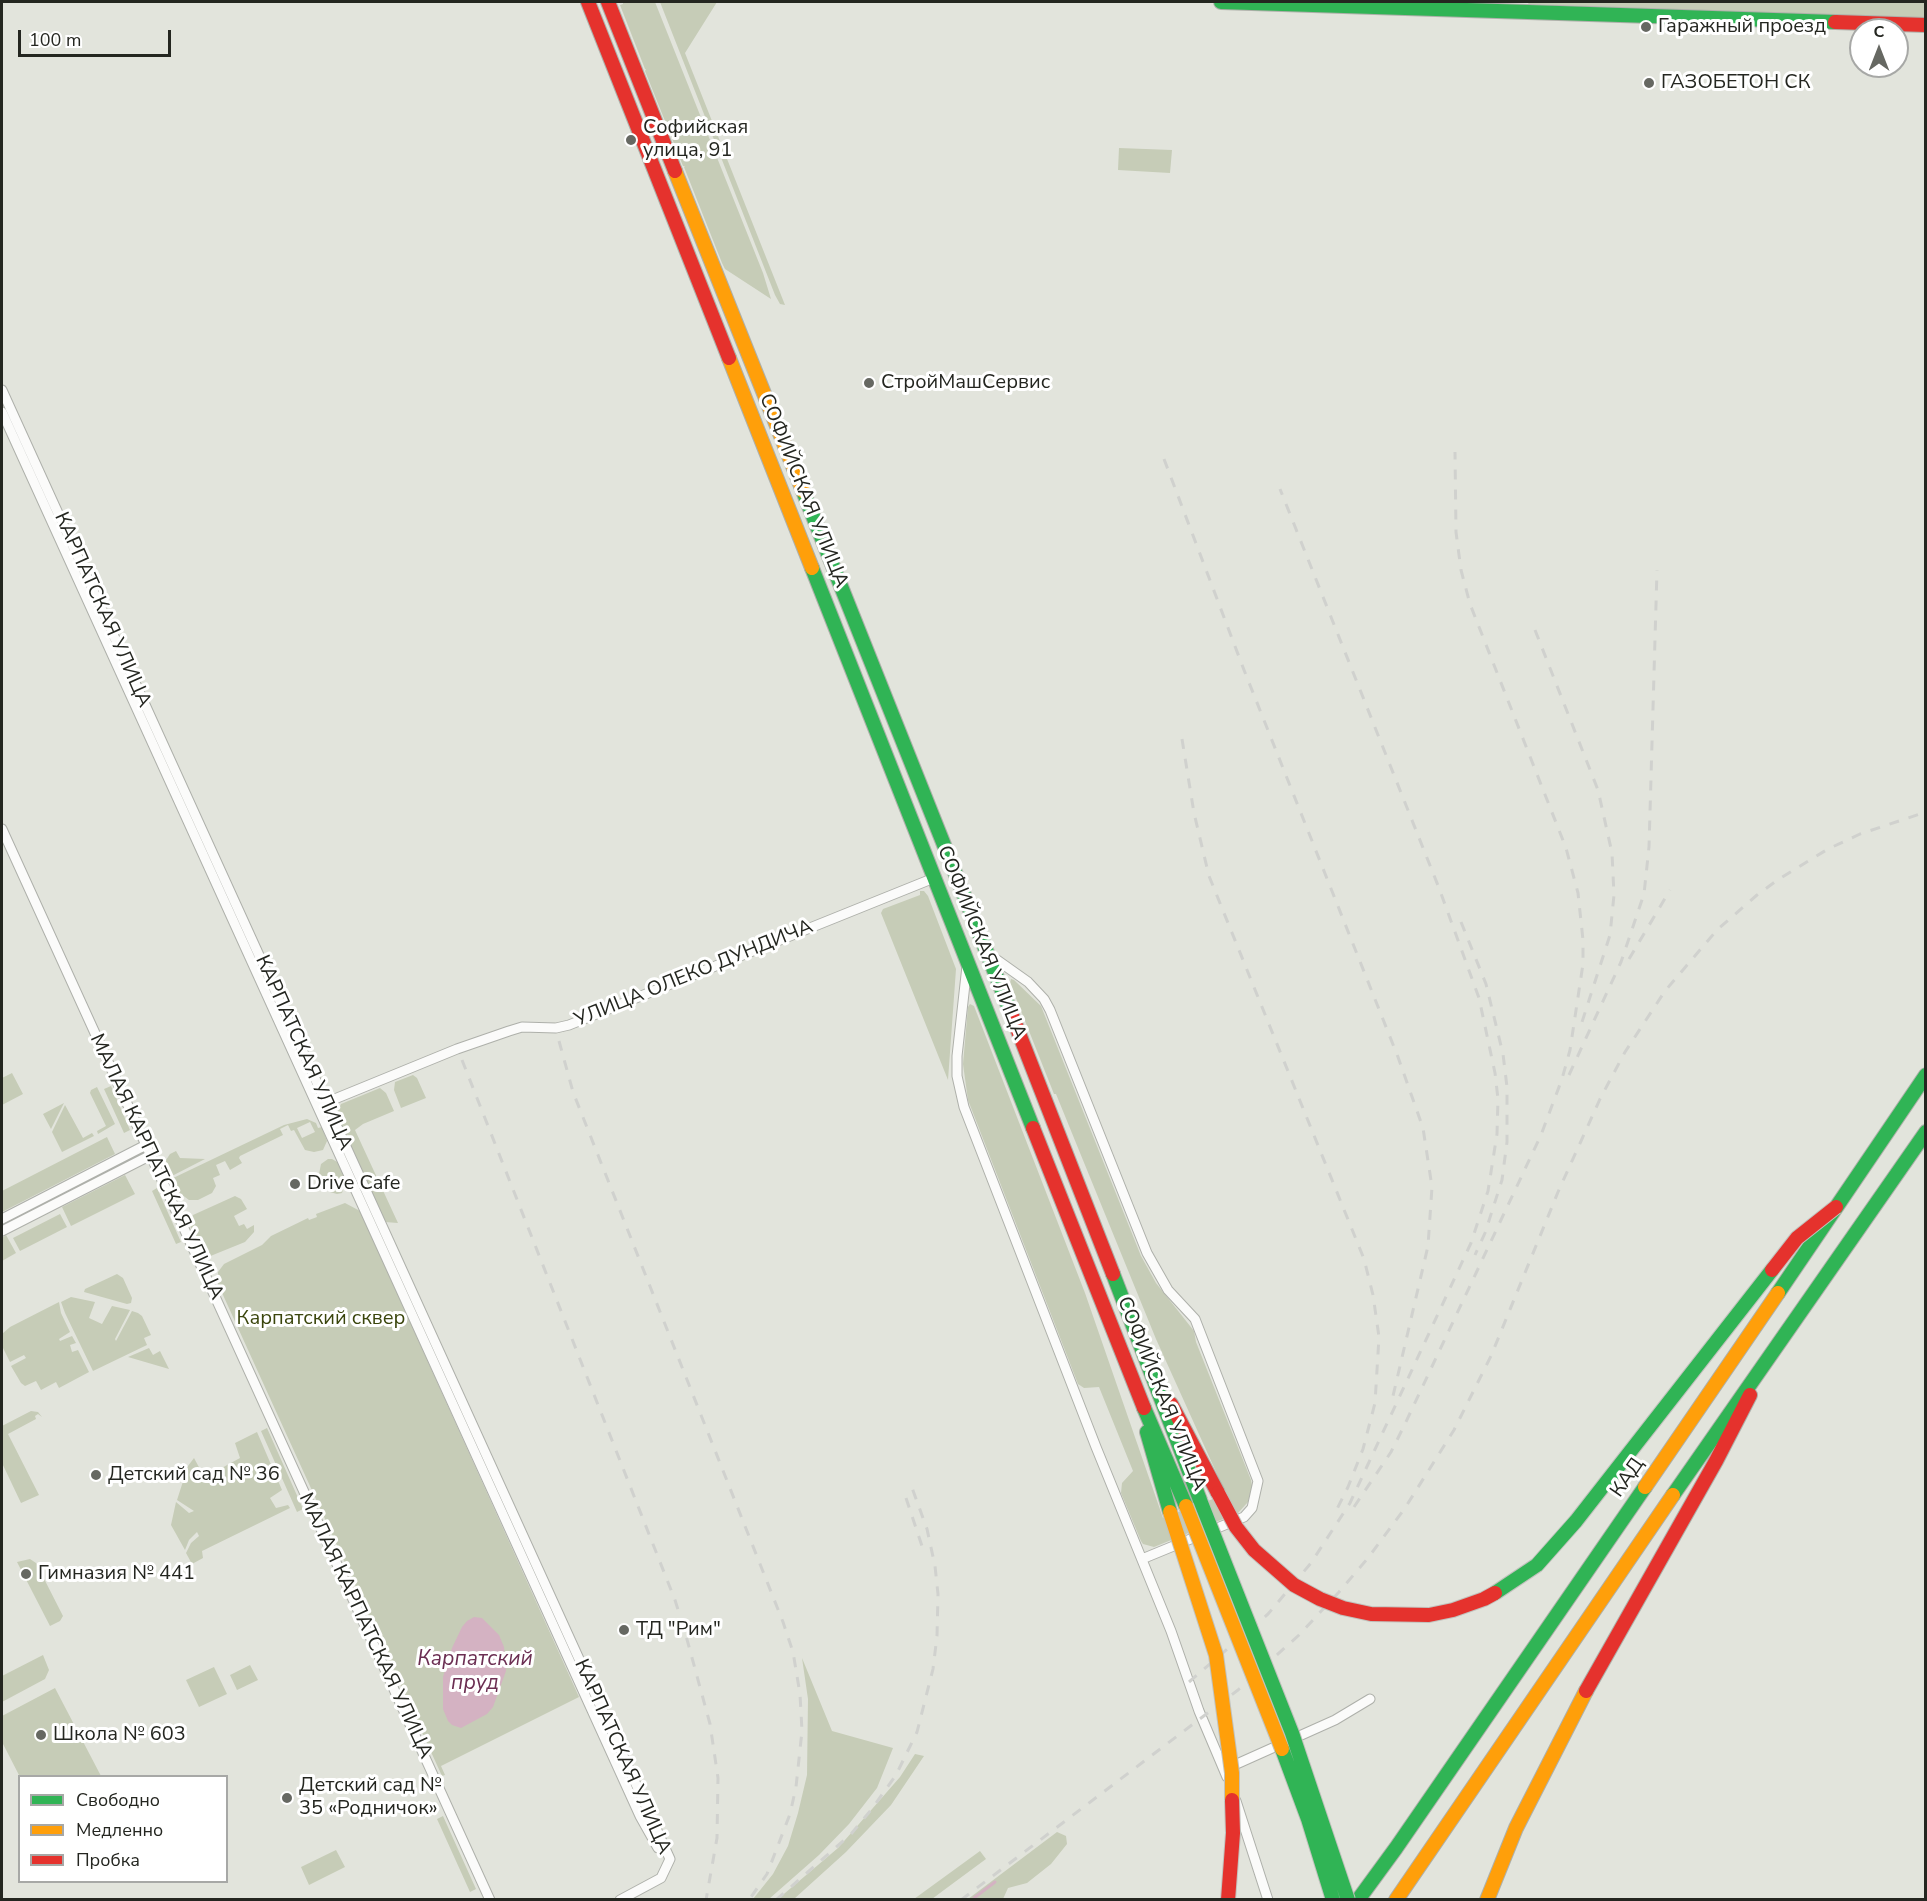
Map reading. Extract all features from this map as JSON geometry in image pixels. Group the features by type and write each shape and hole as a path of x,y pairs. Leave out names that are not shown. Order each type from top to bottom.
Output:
{"main road":[{"name":"СОФИЙСКАЯ УЛИЦА","path":"588,2 1136,1388 1186,1506 1278,1737 1308,1819 1333,1899"},
{"name":"СОФИЙСКАЯ УЛИЦА","path":"608,2 1156,1381 1200,1500 1292,1733 1348,1899"},
{"path":"1221,2 1509,7 1926,25"},
{"name":"КАД","path":"1358,1899 1470,1741 1926,1076"},
{"path":"1396,1899 1775,1347 1926,1132"},
{"path":"1156,1381 1178,1414 1236,1527 1254,1550 1294,1585 1343,1608 1371,1614 1429,1615 1453,1610 1485,1599 1537,1565 1576,1521 1797,1238 1836,1207"},
{"path":"1487,1899 1516,1828 1595,1673 1716,1461 1775,1347"},
{"path":"1136,1388 1159,1479 1216,1654 1232,1773 1233,1833 1228,1899"}],"street":[{"name":"КАРПАТСКАЯ УЛИЦА","path":"2,390 640,1816 667,1866 664,1875 657,1881 620,1899"},
{"name":"КАРПАТСКАЯ УЛИЦА","path":"2,412 321,1105"},
{"name":"МАЛАЯ КАРПАТСКАЯ УЛИЦА","path":"2,829 490,1899"},
{"name":"УЛИЦА ОЛЕКО ДУНДИЧА","path":"321,1105 509,1030 556,1028 569,1025 934,878"},
{"path":"986,952 1028,982 1044,999 1050,1010 1147,1253 1168,1290 1195,1319 1258,1481 1252,1508 1244,1517 1142,1559"},
{"path":"968,961 957,1056 957,1076 964,1107 1088,1426 1171,1631 1199,1711 1225,1769 1268,1899"},
{"path":"2,1219 146,1145"},
{"path":"2,1231 151,1155"},
{"path":"1225,1769 1335,1720 1370,1699"}],"green space":[{"path":"623,2 655,2 763,273 771,299 725,269 722,263 645,71 620,5"},
{"path":"660,2 717,2 685,53 785,305 780,304 775,295"},
{"path":"1529,2 1925,2 1926,18 1528,4"},
{"path":"1119,148 1172,150 1170,173 1118,170"},
{"path":"920,891 924,891 928,896 956,969 948,1080 881,913 883,909 920,895"},
{"path":"1011,979 1041,1006 1141,1256 1156,1283 1194,1331 1196,1342 1251,1480 1252,1486 1248,1502 1238,1513 1154,1547 1143,1544 1141,1541 1121,1493 1122,1483 1133,1471 1099,1387 1084,1388 1078,1384 968,1100 963,1064 970,1004 974,1006 1085,1293 1163,1518 1226,1494 1156,1339 1056,1094 1054,1094 1010,983"},
{"path":"12,1073 23,1094 2,1105 2,1078"},
{"path":"413,1075 417,1078 426,1098 401,1108 394,1090 395,1082"},
{"path":"111,1086 130,1130 124,1133 104,1089"},
{"path":"97,1087 115,1124 98,1134 97,1131 106,1126 90,1093"},
{"path":"380,1088 386,1093 394,1111 363,1124 355,1130 398,1223 385,1222 338,1119 341,1104"},
{"path":"64,1103 51,1129 43,1114"},
{"path":"65,1105 83,1138 92,1133 94,1136 62,1152 52,1132"},
{"path":"307,1119 316,1123 318,1128 322,1127 327,1141 323,1150 314,1152 305,1150 294,1130 291,1131 288,1125 280,1129 283,1135 240,1156 242,1163 230,1170 225,1161 216,1165 220,1175 213,1178 216,1186 212,1193 198,1200 189,1200 174,1189 169,1180 284,1125","holes":["310,1122 315,1132 302,1138 297,1128"]},
{"path":"107,1137 115,1154 2,1212 2,1191"},
{"path":"176,1151 180,1158 205,1159 168,1178 164,1163 170,1154"},
{"path":"328,1159 339,1163 346,1180 342,1193 330,1192 319,1174 321,1164"},
{"path":"125,1175 135,1194 71,1226 62,1207"},
{"path":"157,1188 181,1242 176,1244 152,1191"},
{"path":"235,1196 241,1199 247,1209 234,1216 239,1226 244,1224 247,1229 254,1225 254,1232 245,1242 208,1257 204,1256 188,1221 193,1215"},
{"name":"Карпатский сквер","path":"345,1203 360,1211 579,1697 441,1766 445,1775 442,1776 218,1284 218,1272 224,1264 262,1245 271,1236"},
{"path":"60,1214 67,1227 20,1251 13,1238"},
{"path":"6,1235 16,1253 2,1261 2,1238"},
{"path":"117,1274 123,1278 132,1298 131,1303 127,1304 84,1292 85,1289"},
{"path":"71,1297 95,1302 89,1318 102,1324 112,1306 130,1310 116,1341 132,1311 138,1313 142,1316 151,1335 144,1338 147,1345 93,1371 61,1302"},
{"path":"59,1302 61,1313 70,1332 59,1339 60,1341 72,1336 76,1343 70,1345 72,1352 78,1350 89,1372 59,1388 56,1382 41,1390 36,1381 25,1386 11,1366 26,1358 24,1355 10,1362 2,1346 2,1334 10,1327"},
{"path":"149,1348 153,1355 160,1351 169,1369 128,1357"},
{"path":"31,1411 38,1412 42,1417 38,1414 35,1416 36,1419 8,1434 39,1495 21,1503 2,1463 2,1426"},
{"path":"267,1428 303,1509 297,1512 261,1431"},
{"path":"257,1432 282,1490 270,1498 276,1508 288,1505 290,1508 202,1551 203,1558 192,1564 186,1553 191,1543 199,1536 197,1532 189,1540 185,1550 171,1525 176,1502 189,1513 194,1511 177,1500 188,1466 194,1458 206,1475 218,1470 240,1458 235,1443"},
{"path":"30,1559 36,1563 63,1616 60,1621 50,1626 17,1562"},
{"path":"43,1655 49,1670 45,1679 2,1702 2,1676"},
{"path":"802,1658 832,1731 893,1748 877,1788 849,1824 819,1855 769,1899 753,1899 773,1874 788,1846 807,1775 808,1699"},
{"path":"250,1665 258,1680 237,1690 230,1675"},
{"path":"214,1667 227,1694 199,1707 186,1680"},
{"name":"Школа № 603","path":"55,1688 100,1775 19,1775 2,1742 2,1716"},
{"path":"915,1754 924,1756 891,1805 846,1852 794,1899 778,1899 838,1848 900,1777"},
{"path":"443,1816 476,1889 470,1892 437,1819"},
{"path":"1057,1832 1066,1836 1067,1844 1051,1864 1027,1883 1008,1888 1003,1899 968,1899"},
{"path":"336,1850 345,1867 309,1885 301,1867"},
{"path":"980,1851 986,1859 932,1899 914,1899"}],"water":[{"name":"Карпатский пруд","path":"474,1617 482,1618 499,1635 504,1647 506,1671 493,1707 487,1714 461,1728 448,1721 443,1709 443,1677 452,1648 462,1627"}],"waterway":[{"path":"974,1898 995,1882"}],"railway":[{"path":"1354,1507 1391,1452 1541,1135 1570,1050 1583,964 1578,893 1566,848 1470,604 1461,570 1456,532 1455,452"},
{"path":"1164,459 1244,670 1398,1057 1423,1128 1432,1187 1428,1246 1393,1396"},
{"path":"1189,1682 1268,1614 1311,1563 1350,1503 1471,1243 1488,1191 1497,1134 1498,1099 1495,1073 1479,998 1439,888 1280,489"},
{"path":"1569,1075 1621,962 1644,894 1649,847 1657,570"},
{"path":"1535,630 1598,790 1612,853 1614,895 1610,935 1582,1022"},
{"path":"1182,739 1194,813 1209,876 1364,1259 1373,1295 1379,1337 1375,1403 1363,1449 1335,1513"},
{"path":"961,1900 1238,1690 1299,1635 1339,1592 1405,1508 1454,1430 1491,1356 1558,1192 1600,1099 1625,1052 1665,991 1717,930 1779,879 1828,849 1860,834 1926,812"},
{"path":"1629,959 1670,890"},
{"path":"1461,922 1486,984 1503,1054 1507,1087 1507,1142 1502,1180 1485,1233 1475,1255"},
{"path":"559,1041 573,1092 793,1652 800,1694 802,1731 796,1787 790,1814 767,1874 749,1900"},
{"path":"462,1060 675,1600 685,1632 710,1724 718,1778 717,1838 706,1900"},
{"path":"776,1900 851,1834 896,1775 917,1732 933,1669 938,1594 927,1529 911,1485"},
{"path":"906,1498 924,1552"}],"traffic: fast":[{"path":"1221,2 1835,22"},
{"path":"803,491 1011,1013"},
{"path":"812,568 1033,1128"},
{"path":"1778,1293 1926,1075"},
{"path":"1673,1495 1926,1132"},
{"path":"1495,1593 1537,1565 1576,1521 1772,1270"},
{"path":"1113,1274 1200,1500"},
{"path":"1144,1408 1186,1506"},
{"path":"1147,1432 1170,1512"},
{"path":"1358,1900 1645,1487"},
{"path":"1200,1500 1292,1733 1348,1900"},
{"path":"1282,1749 1308,1819 1333,1900"}],"traffic: slow":[{"path":"675,171 803,491"},
{"path":"729,358 812,568"},
{"path":"1645,1487 1778,1293"},
{"path":"1396,1900 1673,1495"},
{"path":"1186,1506 1282,1749"},
{"path":"1170,1512 1216,1655 1232,1773 1232,1800"},
{"path":"1487,1900 1516,1828 1586,1691"}],"traffic: jam":[{"path":"588,2 729,358"},
{"path":"608,2 675,171"},
{"path":"1835,22 1926,25"},
{"path":"1011,1013 1113,1274"},
{"path":"1033,1128 1144,1408"},
{"path":"1772,1270 1797,1238 1836,1207"},
{"path":"1586,1691 1716,1461 1750,1395"},
{"path":"1171,1404 1218,1493"},
{"path":"1218,1493 1236,1527 1254,1550 1294,1585 1343,1608 1371,1614 1429,1615 1453,1610 1495,1593"},
{"path":"1228,1900 1233,1833 1232,1800"}],"place":[{"name":"Гаражный проезд","path":"1646,27"},
{"name":"ГАЗОБЕТОН СК","path":"1649,83"},
{"name":"Софийская улица, 91","path":"631,140"},
{"name":"СтройМашСервис","path":"869,383"},
{"name":"Drive Cafe","path":"295,1184"},
{"name":"Детский сад № 36","path":"96,1475"},
{"name":"Гимназия № 441","path":"26,1574"},
{"name":"ТД \"Рим\"","path":"624,1630"},
{"name":"Школа № 603","path":"41,1735"},
{"name":"Детский сад № 35 «Родничок»","path":"287,1798"}]}
